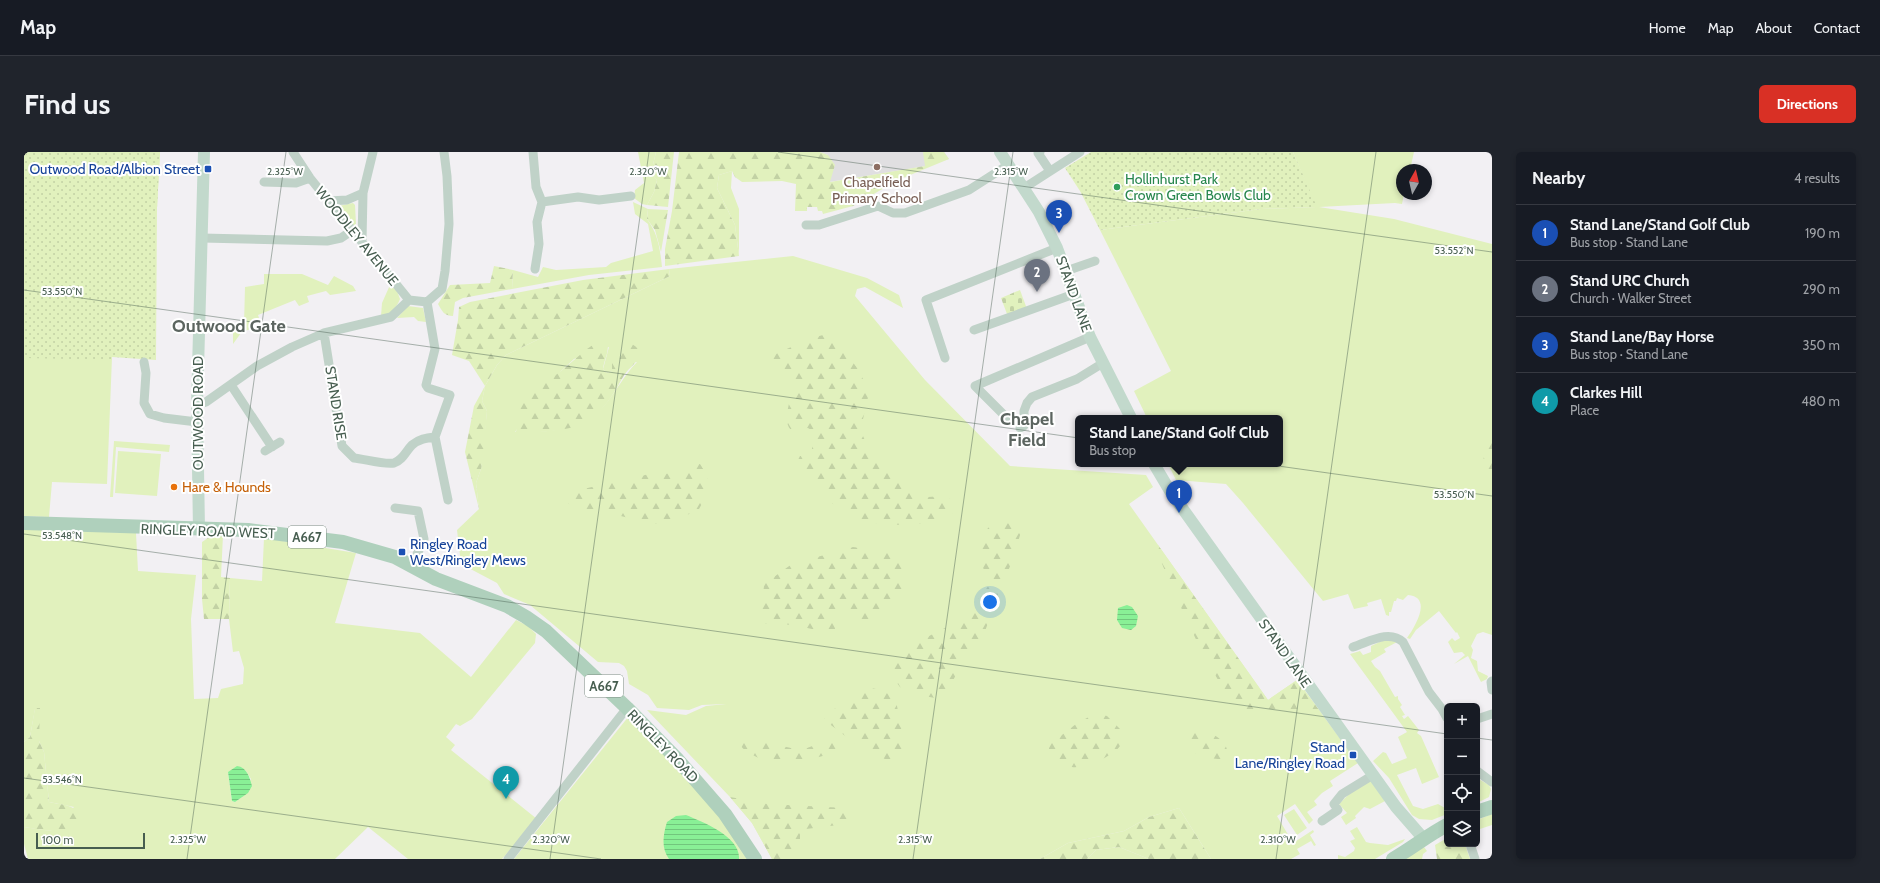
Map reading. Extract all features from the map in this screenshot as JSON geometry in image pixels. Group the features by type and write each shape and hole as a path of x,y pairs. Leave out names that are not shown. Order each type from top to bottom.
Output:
{"main road":[{"name":"RINGLEY ROAD WEST","path":"24,523 199,530 225,529 266,532 343,542 387,554 412,565"},
{"name":"RINGLEY ROAD","path":"412,565 436,579 507,606 526,616 546,631 627,708 678,760 725,814 756,859"},
{"path":"1480,811 1492,807"},
{"path":"1393,859 1409,850 1422,838 1444,827"}],"street":[{"name":"OUTWOOD ROAD","path":"199,530 197,404 204,152"},
{"name":"WOODLEY AVENUE","path":"293,152 310,178 409,300"},
{"path":"362,241 363,193 373,152"},
{"path":"197,404 206,402 256,366 324,333 391,318 409,300 427,302 442,289 449,224 447,176 444,152"},
{"path":"533,152 536,187 542,202 537,222 539,244 535,269"},
{"name":"STAND LANE","path":"1000,152 1024,188 1057,248 1090,337 1129,415"},
{"path":"1040,152 1038,153 1050,171"},
{"path":"1024,188 1080,152"},
{"path":"806,225 819,225 878,206 893,213 905,213 969,190 1008,164"},
{"path":"264,182 296,183 310,178"},
{"path":"329,201 347,200 363,193"},
{"path":"542,202 578,197 599,200 631,196"},
{"path":"202,238 327,241 341,238 353,230"},
{"path":"945,358 926,300 1057,248"},
{"path":"1066,271 1095,261"},
{"path":"974,330 1074,294"},
{"path":"427,302 435,349 426,385 428,388 452,392 435,437 445,497"},
{"name":"STAND RISE","path":"324,333 342,446 354,458 394,462 403,457 415,442 425,438 435,437"},
{"path":"1010,421 975,386 1090,337"},
{"path":"144,362 146,373 144,403 150,414 164,418 197,422"},
{"path":"1020,428 1024,426 1024,411 1027,403 1032,397 1077,379 1103,363"},
{"path":"231,385 272,446"},
{"name":"STAND LANE","path":"1156,467 1170,491 1373,775 1396,807 1422,838"},
{"path":"395,508 418,511 424,539 412,565"},
{"path":"1353,647 1364,647 1388,635 1398,638 1403,642 1429,692 1444,713"},
{"path":"1492,681 1490,682 1492,690"},
{"path":"508,859 627,708"},
{"path":"1480,718 1492,714"},
{"path":"1480,773 1492,782"},
{"path":"1322,820 1338,810 1334,804 1342,794 1373,775"},
{"path":"1471,847 1475,859"}],"shaded area":[{"name":"Chapelfield Primary School","path":"820,152 944,152 949,159 926,166 829,182 828,155"},
{"path":"1127,605 1132,607 1138,616 1136,626 1131,630 1122,628 1117,620 1118,608"},
{"path":"237,766 246,771 252,786 248,793 235,802 232,801 228,772"},
{"path":"686,815 711,826 728,837 738,851 739,859 669,859 666,855 664,846 664,832 667,822 676,816"}],"green space":[{"path":"24,152 160,152 157,208 112,357 107,484 52,482 49,517 24,516"},
{"path":"24,152 160,152 157,208 156,360 112,357 112,360 24,358"},
{"path":"638,152 656,152 651,173 657,180 654,192 647,205 642,204 634,198 635,190 644,183"},
{"path":"656,152 674,152 668,207 647,205 654,192 657,180 651,173"},
{"path":"679,152 820,152 828,155 835,165 830,182 925,166 923,152 944,152 949,159 898,180 853,206 823,214 822,211 818,211 817,207 807,207 807,211 795,211 796,184 782,181 742,182 735,177 732,171 719,175 717,188 735,225 739,256 665,266 665,249 672,211"},
{"path":"1091,152 1293,152 1317,207 1261,209 1100,230 1080,191 1065,168"},
{"path":"1293,152 1414,152 1411,164 1396,164 1396,200 1403,200 1402,204 1395,203 1319,207 1394,219 1492,244 1492,635 1483,632 1477,634 1471,646 1473,650 1471,658 1477,661 1478,671 1488,676 1487,679 1481,682 1468,656 1454,664 1465,655 1462,652 1454,653 1448,642 1452,638 1455,641 1460,638 1457,632 1456,633 1439,611 1416,630 1410,639 1407,638 1414,627 1421,607 1420,601 1415,597 1408,595 1403,600 1397,598 1396,601 1394,601 1391,612 1389,612 1389,616 1386,615 1381,599 1367,603 1368,606 1354,609 1348,594 1323,601 1226,484 1176,480 1170,467 1283,467 1283,415 1146,415 1134,391 1171,371 1100,230 1261,209 1316,207"},
{"path":"732,171 731,188 739,209 739,256 735,225 717,188 719,175"},
{"path":"633,202 648,209 647,219 654,230 658,242 662,267 589,275 512,289 513,270 538,277 543,267 556,270 606,267 611,263 653,251 648,224 635,214"},
{"path":"353,203 355,205 356,224 354,226 339,206"},
{"path":"648,209 668,210 661,252 655,230 647,219"},
{"path":"793,256 867,278 899,295 903,308 865,287 857,289 855,296 925,380 1010,466 1146,475 1153,487 1129,504 1268,700 1297,680 1358,763 1330,781 1333,786 1322,793 1314,801 1317,805 1307,812 1313,820 1309,824 1295,804 1277,816 1293,843 1313,830 1314,832 1310,835 1316,845 1314,846 1311,841 1297,849 1300,854 1291,859 1211,859 1179,808 1149,817 1124,831 1068,843 1040,859 772,859 752,823 730,797 647,710 686,715 706,706 726,704 702,705 689,710 657,708 648,695 629,684 627,671 624,666 619,663 598,662 530,605 504,594 497,583 461,564 457,530 479,509 476,483 481,469 487,411 482,401 485,386 497,365 506,355 670,276 669,269","holes":["609,347 603,369 607,373 612,371 612,365 637,362 628,372 604,406 595,415 585,421 574,426 551,431 515,432 561,371 574,359"]},
{"path":"494,266 513,270 512,289 463,298 455,302 453,316 444,313 438,304 450,285 490,283"},
{"path":"669,269 670,276 506,355 497,365 485,386 469,361 452,355 459,307 470,302 583,280"},
{"path":"264,274 302,274 328,285 334,276 353,286 356,291 330,295 326,291 307,296 309,302 299,306 295,300 258,315 261,324 241,333 233,344 233,325 244,325 245,287 264,284"},
{"path":"390,285 397,291 400,299 397,306 393,310 388,314 381,316 382,303"},
{"path":"1020,290 1027,309 1007,314 1001,298"},
{"path":"408,306 423,308 426,322 418,321 414,317 397,318"},
{"path":"823,335 834,339 859,370 869,393 863,419 863,436 871,454 887,471 928,497 943,496 960,503 959,508 947,517 928,523 902,525 874,523 861,520 840,510 805,476 798,460 800,456 805,456 812,449 814,432 808,428 791,430 788,425 787,412 792,391 791,378 780,373 774,368 768,357"},
{"path":"600,340 607,342 608,345 603,369 607,373 612,371 612,360 614,353 620,344 632,344 639,349 636,362 626,373 602,409 592,418 574,427 555,431 515,433 517,429 517,410 531,394"},
{"path":"485,386 482,401 487,411 484,452 481,469 476,483 479,509 465,452 474,406"},
{"path":"1492,437 1492,476 1487,473 1484,458"},
{"path":"114,441 170,445 169,452 116,447 113,497 110,497"},
{"path":"118,451 161,454 157,496 115,493"},
{"path":"692,464 700,464 707,475 709,491 699,509 679,519 654,524 600,511 587,513 575,510 567,502 571,492 621,480 631,483 639,477 645,475 683,471"},
{"path":"1001,523 1012,524 1021,532 1011,564 984,634 960,667 947,692 935,698 919,695 900,687 885,667 886,664 923,639 959,621 984,592 990,581 980,562 979,545 982,535 989,527"},
{"path":"24,529 136,533 138,571 196,575 191,619 194,699 218,698 221,689 243,684 244,668 239,651 233,652 229,619 230,578 262,581 264,538 356,553 335,623 420,633 471,677 516,620 528,626 536,634 535,643 472,719 460,726 456,724 446,737 455,745 451,750 537,819 502,859 408,859 368,827 335,859 28,859 24,844 24,827 51,831 74,807 49,802 44,752 39,741 39,708 35,709 30,737 24,742","holes":["245,770 251,779 242,797 235,802 232,801 228,772"]},
{"path":"223,535 221,577 230,578 229,619 204,619 202,599 202,542 211,536"},
{"path":"1158,545 1268,700 1297,680 1322,714 1283,711 1252,712 1246,711 1234,702 1208,663 1195,638 1156,550"},
{"path":"853,547 895,553 905,560 906,569 904,584 898,597 883,606 868,620 854,619 839,609 834,615 835,629 827,633 794,626 761,624 764,584 792,564"},
{"path":"1386,639 1397,642 1384,649 1386,652 1371,661 1380,671 1395,697 1398,696 1398,699 1402,705 1400,707 1405,715 1402,716 1404,719 1408,716 1419,730 1417,733 1421,736 1439,777 1422,784 1416,768 1397,775 1413,806 1423,809 1438,804 1444,807 1444,815 1432,820 1419,819 1412,815 1389,778 1373,761 1383,752 1386,753 1392,764 1407,758 1398,737 1407,732 1350,654 1360,651 1363,655 1371,652 1371,646"},
{"path":"870,688 882,690 892,696 897,706 906,751 901,760 880,758 870,753 825,721 824,717 859,690"},
{"path":"35,708 40,708 39,741 44,752 49,802 68,806 76,810 81,819 77,826 73,829 55,831 24,827 24,742 30,737"},
{"path":"1096,713 1107,716 1126,735 1116,750 1105,758 1091,764 1078,767 1066,765 1049,751 1049,745 1076,724"},
{"path":"629,716 716,809 751,859 514,859"},
{"path":"1198,728 1209,732 1220,739 1227,748 1223,759 1205,757 1189,749 1190,733"},
{"path":"742,737 791,748 807,748 834,738 839,739 843,743 844,747 830,754 811,759 775,763 762,760 744,749 740,745 739,740"},
{"path":"1370,778 1385,801 1370,809 1364,807 1355,816 1356,818 1346,825 1341,817 1347,813 1339,804 1349,794"},
{"path":"1480,780 1489,785 1491,789 1489,797 1480,802"},
{"path":"730,797 768,804 846,808 851,811 846,824 806,829 800,834 800,848 794,859 772,859 752,823"},
{"path":"1179,808 1211,859 1149,859 1119,847 1096,850 1087,859 1040,859 1068,843 1124,831 1149,817"},
{"path":"1294,809 1307,828 1297,835 1284,815"},
{"path":"1492,814 1492,825 1480,829 1480,819"},
{"path":"1357,827 1366,842 1370,843 1388,845 1405,839 1403,842 1375,859 1338,859 1338,855 1345,857 1354,851 1355,848 1350,841 1355,839 1350,831"},
{"path":"1444,840 1444,847 1466,847 1470,859 1437,859 1435,845"},
{"path":"1119,847 1149,859 1087,859 1096,850"},
{"path":"1424,847 1427,851 1423,854 1422,859 1403,859"}],"place":[{"name":"Chapelfield Primary School","path":"877,167"},
{"name":"Outwood Road/Albion Street","path":"208,169"},
{"name":"Hollinhurst Park Crown Green Bowls Club","path":"1117,187"},
{"name":"Stand Lane/Bay Horse","path":"1059,233"},
{"name":"Stand URC Church","path":"1037,292"},
{"name":"Hare & Hounds","path":"174,487"},
{"name":"Stand Lane/Stand Golf Club","path":"1179,513"},
{"name":"Ringley Road West/Ringley Mews","path":"402,552"},
{"name":"Stand Lane/Ringley Road","path":"1353,755"},
{"name":"Clarkes Hill","path":"506,799"}],"district":[{"name":"Outwood Gate","path":"229,326"},
{"name":"Chapel Field","path":"1027,429"}]}
